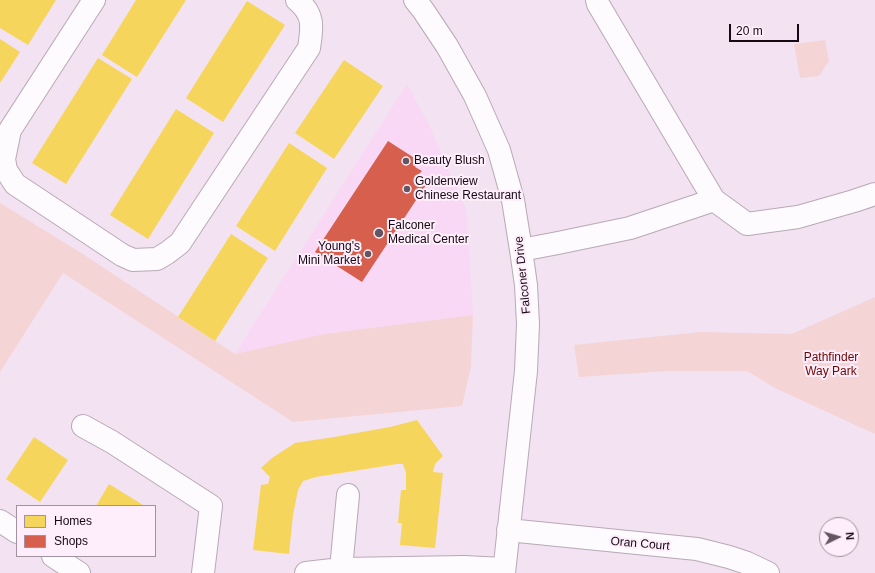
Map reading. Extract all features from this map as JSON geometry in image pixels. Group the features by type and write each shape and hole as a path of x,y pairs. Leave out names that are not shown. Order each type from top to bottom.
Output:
{"street":[{"path":"94,0 10,130 4,159 6,170 15,184 122,255 133,260 140,260 157,259 168,254 180,242 309,48 312,28 310,18 304,6 298,0"},
{"name":"Falconer Drive","path":"415,0 448,46 475,96 499,150 513,200 522,250 528,324 526,371 504,571"},
{"path":"597,0 714,200 747,224 798,217 875,194"},
{"path":"522,250 630,228 714,200"},
{"path":"83,426 112,442 210,506 203,573"},
{"path":"341,569 348,495"},
{"path":"0,521 16,531"},
{"name":"Oran Court","path":"508,530 697,549 747,563 768,573"},
{"path":"55,557 79,573"},
{"path":"306,573 341,569 464,567 504,571"}],"shaded area":[{"path":"407,84 429,125 466,210 473,315 324,334 235,354"}],"green space":[{"path":"825,40 829,61 819,76 800,78 794,44"},
{"path":"0,203 78,251 235,354 324,334 473,315 471,366 462,406 293,422 63,273 0,372"},
{"name":"Pathfinder Way Park","path":"875,297 875,434 775,388 747,371 668,371 579,377 574,345 700,332 792,334"}],"building: Homes":[{"path":"0,0 56,0 28,45 0,28"},
{"path":"136,0 186,0 137,77 102,55"},
{"path":"247,1 285,25 223,122 186,98"},
{"path":"0,39 20,52 0,83"},
{"path":"98,58 132,79 66,184 32,163"},
{"path":"344,60 383,86 334,159 295,133"},
{"path":"176,109 214,133 148,239 110,215"},
{"path":"289,143 327,168 275,251 236,226"},
{"path":"231,234 268,258 215,341 178,317"},
{"path":"417,420 443,456 435,464 433,472 443,473 435,548 400,545 402,523 398,523 401,490 406,490 406,473 403,464 397,464 316,477 303,481 298,490 293,515 289,554 253,550 261,485 268,484 270,477 261,468 272,458 295,443 390,427"},
{"path":"34,437 68,460 40,502 6,479"},
{"path":"109,484 143,505 97,505"}],"building: Shops":[{"path":"388,141 419,161 415,167 422,171 418,175 428,182 362,282 315,252"}],"place":[{"name":"Beauty Blush","path":"406,161"},
{"name":"Goldenview Chinese Restaurant","path":"407,189"},
{"name":"Falconer Medical Center","path":"379,233"},
{"name":"Young's Mini Market","path":"368,254"}]}
